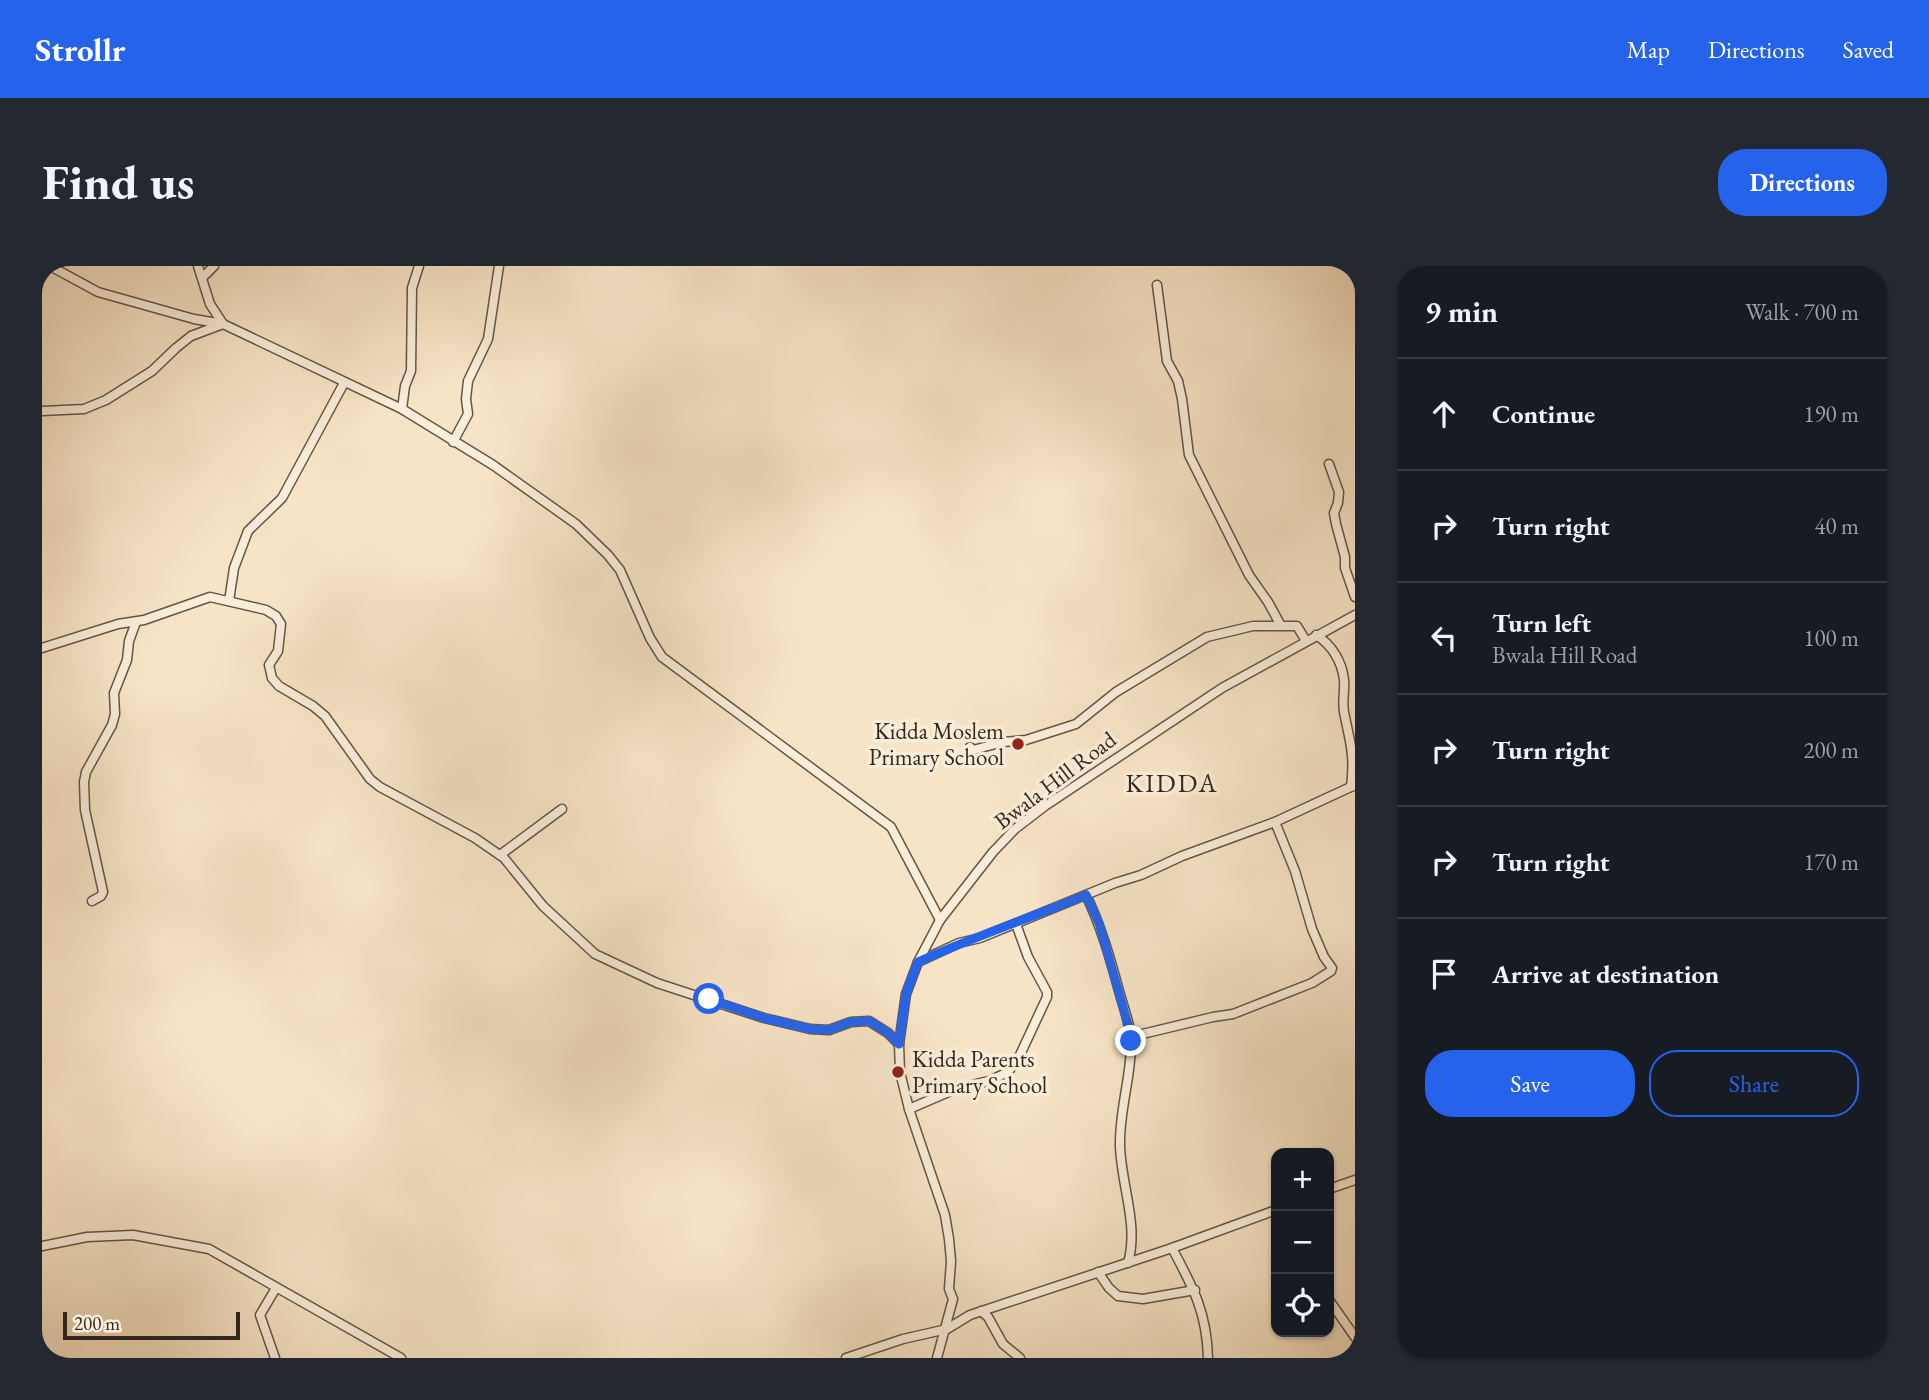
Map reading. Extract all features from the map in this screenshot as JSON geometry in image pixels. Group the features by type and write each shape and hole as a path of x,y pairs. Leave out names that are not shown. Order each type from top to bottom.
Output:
{"street":[{"path":"50,266 98,292 194,319 223,324 402,410 493,465 590,537 620,570 650,638 662,657 891,827 940,920"},
{"path":"198,266 210,304 223,324"},
{"path":"203,277 214,266"},
{"path":"402,410 405,386 411,371 412,288 419,266"},
{"path":"453,442 468,414 468,381 488,339 499,266"},
{"path":"1157,285 1167,361 1178,381 1189,455 1249,575 1280,624"},
{"path":"42,411 84,409 106,400 152,371 191,336 223,324"},
{"path":"229,601 234,568 248,531 282,498 344,383"},
{"path":"1329,464 1339,492 1334,513 1336,524 1345,556 1345,568 1355,597"},
{"path":"42,648 118,624 136,622 210,597 266,610 281,624 278,651 269,673 279,686 325,716 370,779 387,791 475,838 510,863 552,916 595,954 657,983 764,1018 810,1029 829,1030 850,1022 869,1021 899,1044"},
{"name":"Bwala Hill Road","path":"937,1358 953,1299 950,1289 951,1261 947,1227 909,1109 900,1072 899,1044 906,994 918,962 940,920 993,852 1016,829 1100,768 1222,688 1355,615"},
{"path":"92,901 103,892 85,810 84,782 86,772 116,714 114,693 127,660 129,641 136,622"},
{"path":"970,747 975,750 1003,742 1026,740 1076,724 1116,692 1134,684 1147,673 1208,637 1253,626 1280,624 1297,626 1306,641"},
{"path":"918,962 959,943 1016,924 1275,822 1353,786 1354,748 1343,708 1344,680 1330,646 1316,635"},
{"path":"500,856 562,809"},
{"path":"1130,1037 1233,1014 1312,984 1331,971 1332,968 1312,929 1295,871 1275,822"},
{"path":"1086,895 1099,923 1130,1037 1120,1146 1132,1234 1132,1250 1128,1263"},
{"path":"909,1109 958,1088 999,1078 1009,1072 1019,1057 1047,992 1028,957 1016,924"},
{"path":"1334,1187 1355,1180"},
{"path":"846,1358 947,1328 981,1311 1172,1248 1273,1211"},
{"path":"42,1246 104,1235 132,1235 209,1249 401,1358"},
{"path":"1172,1248 1195,1290 1205,1321 1208,1358"},
{"path":"1098,1272 1118,1296 1143,1300 1195,1290"},
{"path":"275,1288 260,1315 275,1358"},
{"path":"1334,1307 1355,1337"},
{"path":"981,1311 988,1317 1003,1343 1020,1358"}],"place":[{"name":"Kidda Moslem Primary School","path":"1018,744"},
{"name":"Kidda Parents Primary School","path":"898,1072"}],"district":[{"name":"KIDDA","path":"1172,783"}],"route":[{"path":"709,999 764,1018 810,1029 829,1030 850,1022 869,1021 899,1044 906,994 918,962 959,943 980,938 1086,895 1099,923 1131,1041"}]}
